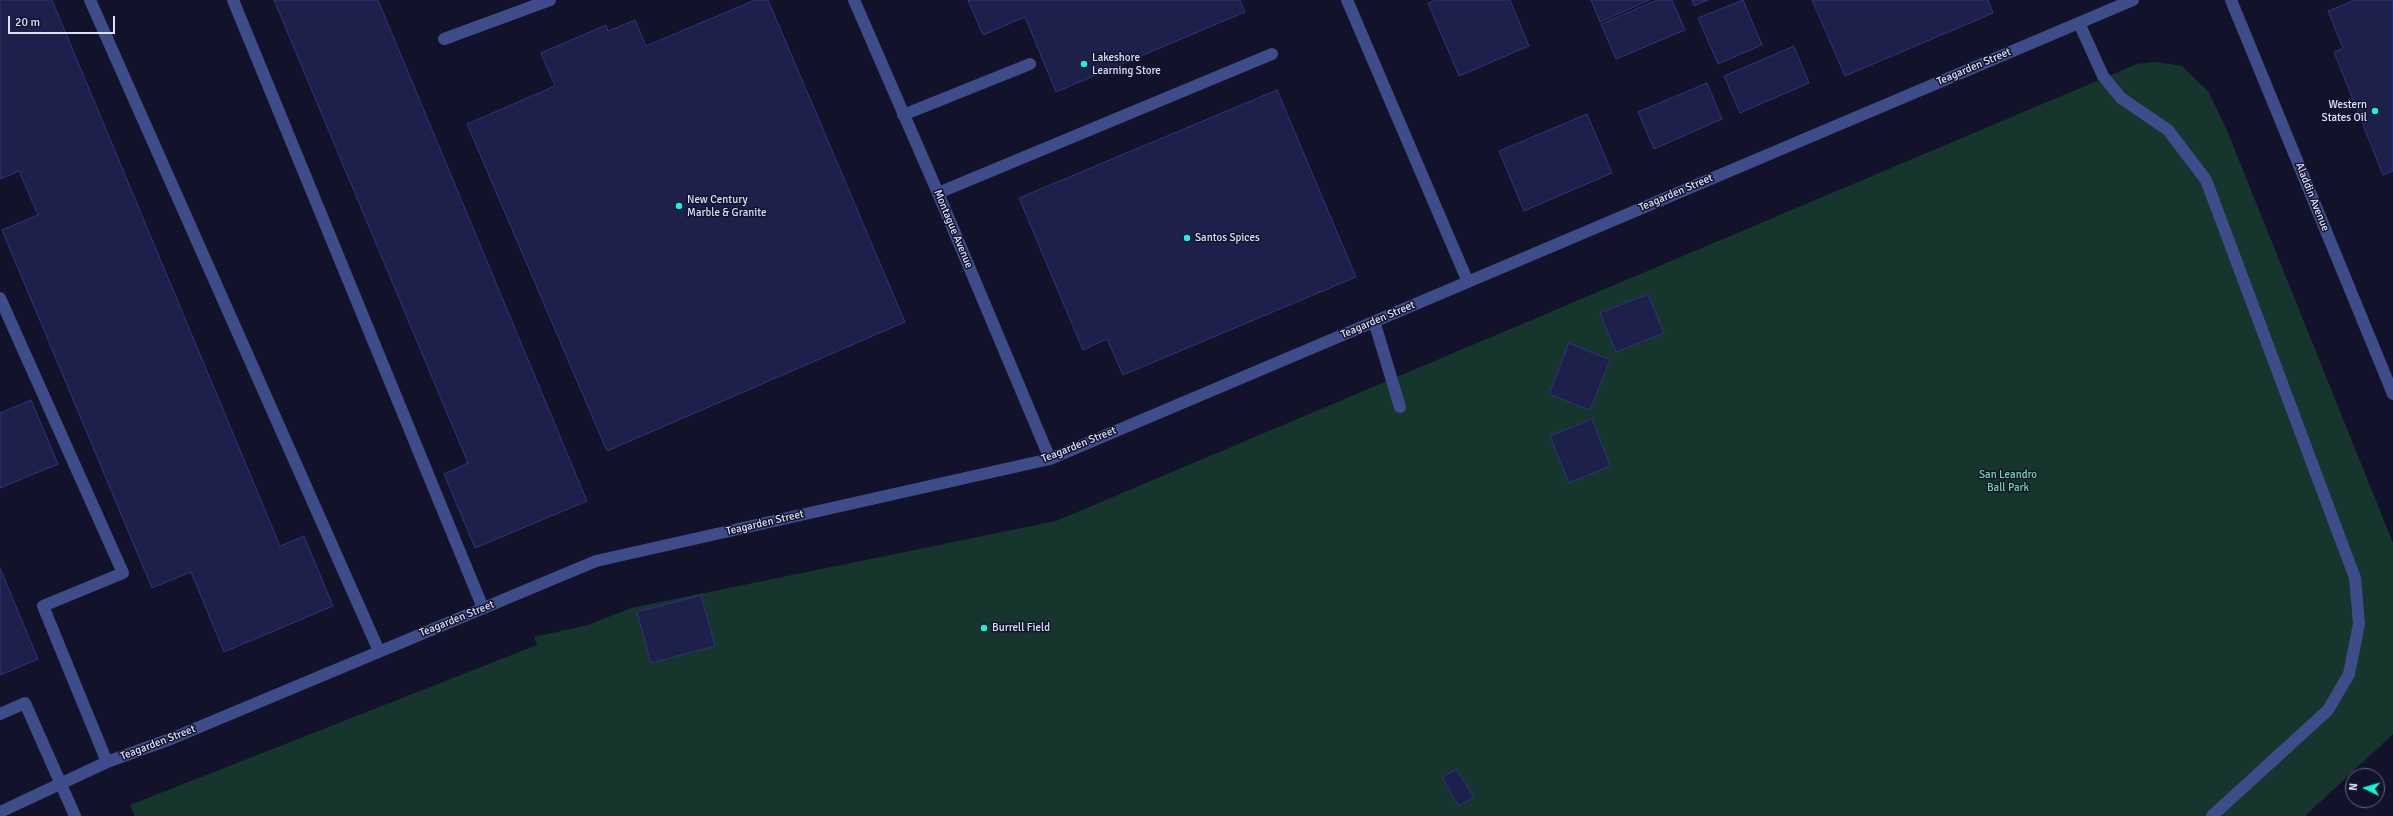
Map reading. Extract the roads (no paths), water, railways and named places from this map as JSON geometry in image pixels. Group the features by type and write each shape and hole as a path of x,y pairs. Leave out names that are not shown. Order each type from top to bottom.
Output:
{"street":[{"path":"90,0 378,651"},
{"path":"233,0 484,608"},
{"path":"444,39 550,0"},
{"name":"Montague Avenue","path":"854,0 938,193 1050,459"},
{"path":"1347,0 1468,282"},
{"name":"Teagarden Street","path":"0,812 61,782 107,762 173,738 596,561 1050,459 2133,0"},
{"name":"Aladdin Avenue","path":"2231,0 2393,394"},
{"path":"2079,23 2103,76 2120,98 2168,130 2206,180 2355,578 2359,624 2349,674 2328,710 2212,816"},
{"path":"938,193 1272,54"},
{"path":"903,115 1030,64"},
{"path":"0,298 123,573 43,606 107,762"},
{"path":"1374,322 1400,406"},
{"path":"0,714 25,703 75,816"}],"place":[{"name":"Lakeshore Learning Store","path":"1084,64"},
{"name":"Western States Oil","path":"2375,111"},
{"name":"New Century Marble & Granite","path":"679,206"},
{"name":"Santos Spices","path":"1187,238"},
{"name":"Burrell Field","path":"984,628"}],"park label":[{"name":"San Leandro Ball Park","path":"2008,481"}]}
